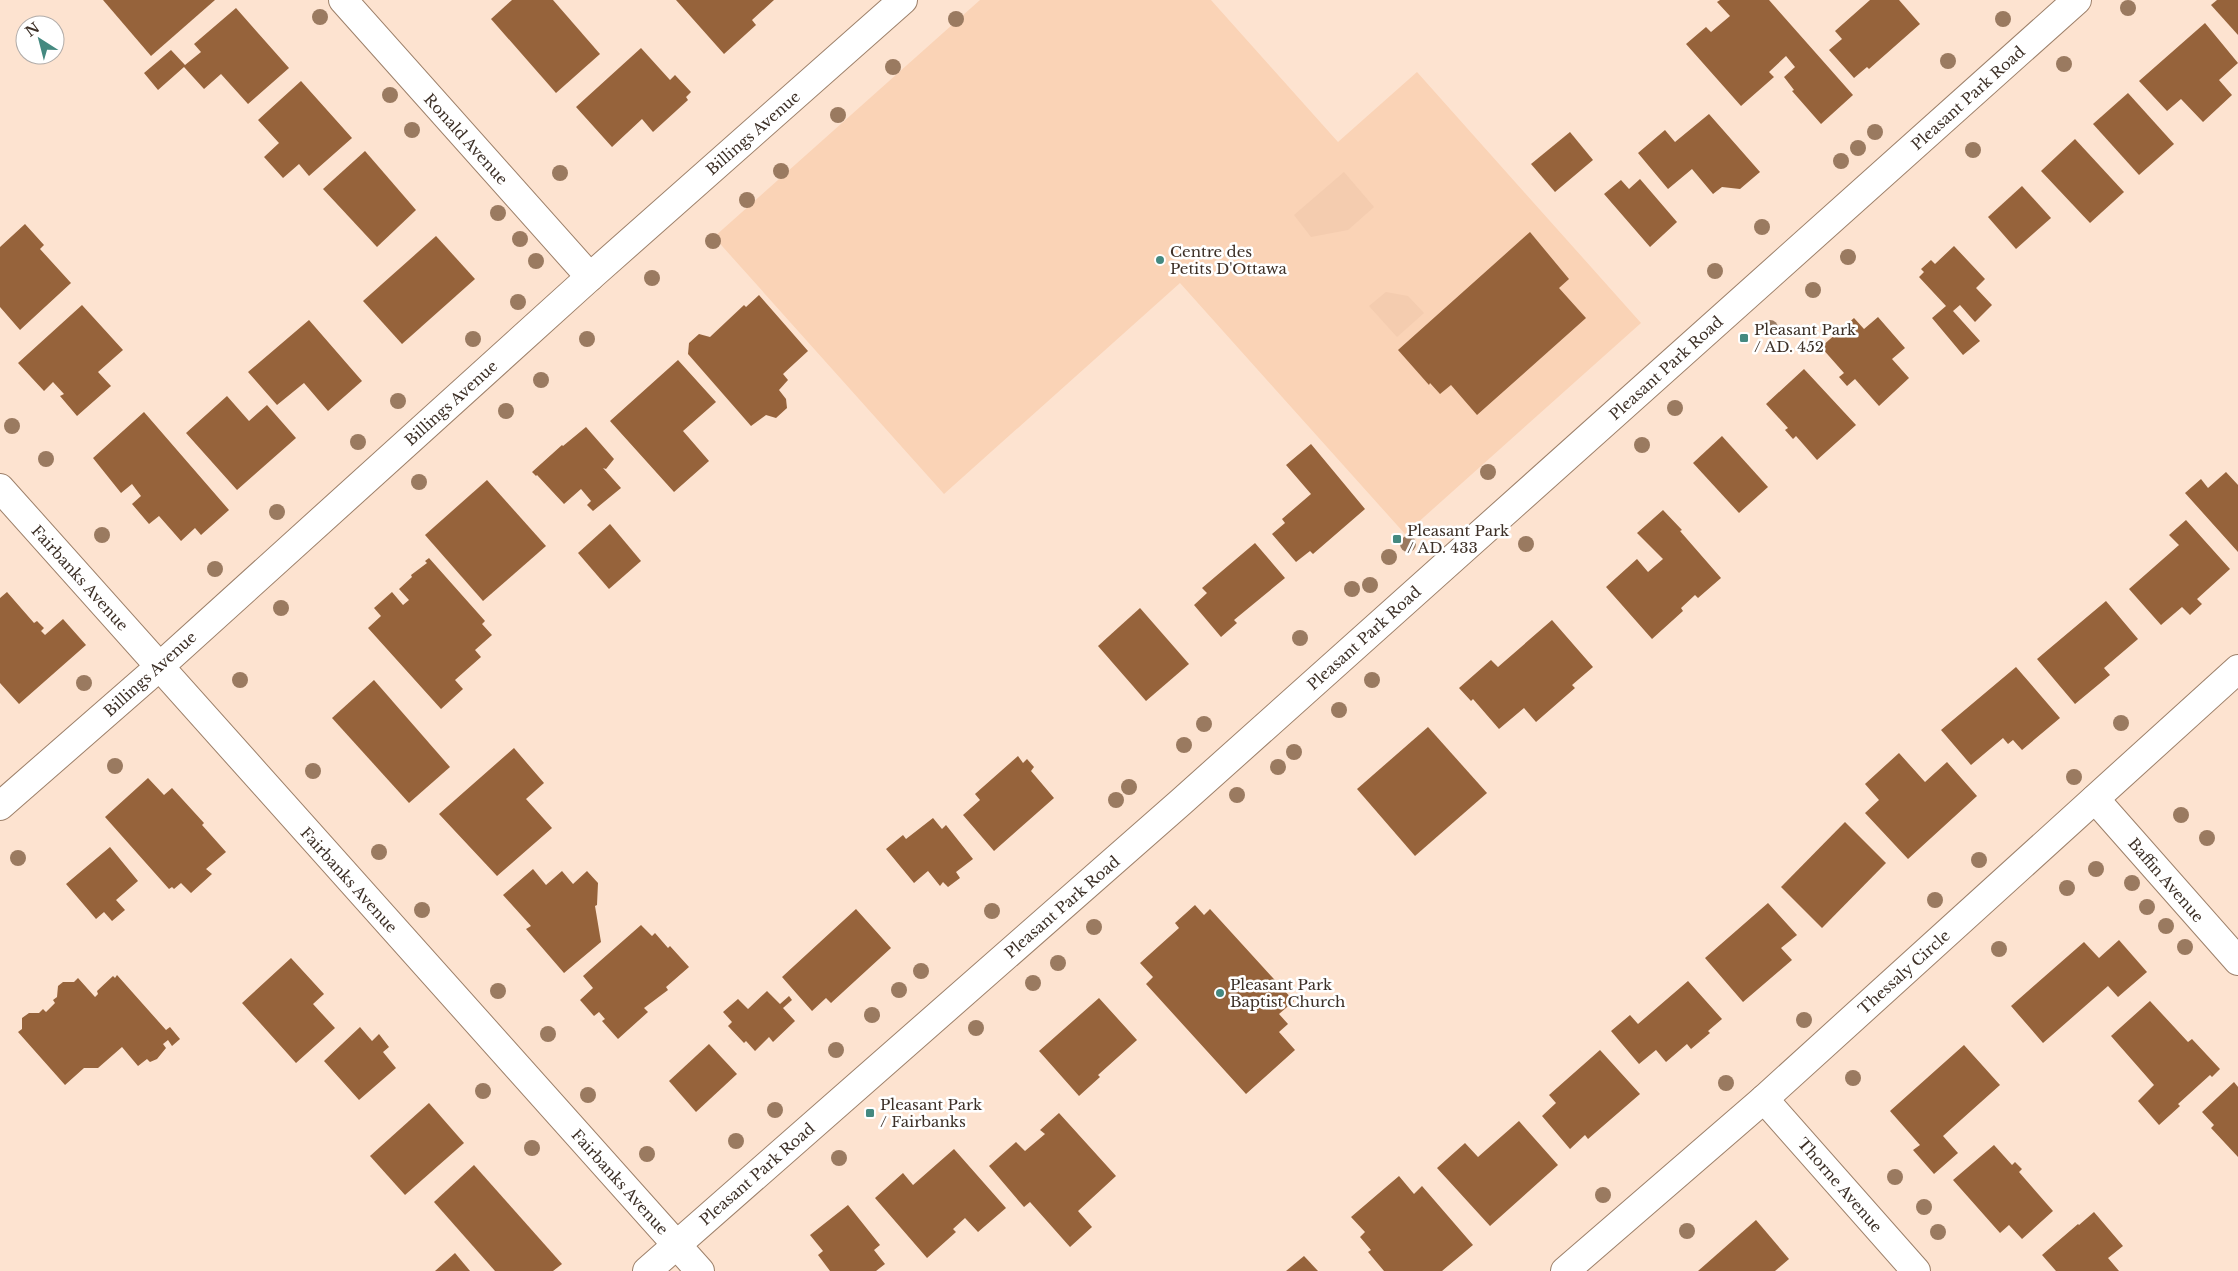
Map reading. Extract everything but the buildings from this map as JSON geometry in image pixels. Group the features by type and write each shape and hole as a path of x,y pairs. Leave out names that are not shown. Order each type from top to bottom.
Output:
{"street":[{"name":"Ronald Avenue","path":"343,0 590,277"},
{"name":"Billings Avenue","path":"0,806 158,668 590,277 903,0"},
{"name":"Pleasant Park Road","path":"647,1271 1181,802 2077,0"},
{"name":"Fairbanks Avenue","path":"0,488 158,668 700,1271"},
{"name":"Thessaly Circle","path":"1565,1271 1764,1098 2238,669"},
{"name":"Baffin Avenue","path":"2095,799 2238,961"},
{"name":"Thorne Avenue","path":"1764,1098 1916,1271"}],"shaded area":[{"name":"Centre des Petits D'Ottawa","path":"980,0 1211,0 1338,142 1417,72 1641,323 1405,534 1180,283 944,494 714,237"},
{"path":"1344,172 1374,207 1348,230 1311,237 1294,215"},
{"path":"1386,292 1408,296 1424,313 1397,337 1369,306"}],"place":[{"name":"Centre des Petits D'Ottawa","path":"1160,260"},
{"name":"Pleasant Park / AD. 452","path":"1744,338"},
{"name":"Pleasant Park / AD. 433","path":"1397,539"},
{"name":"Pleasant Park Baptist Church","path":"1220,993"},
{"name":"Pleasant Park / Fairbanks","path":"870,1113"}]}
